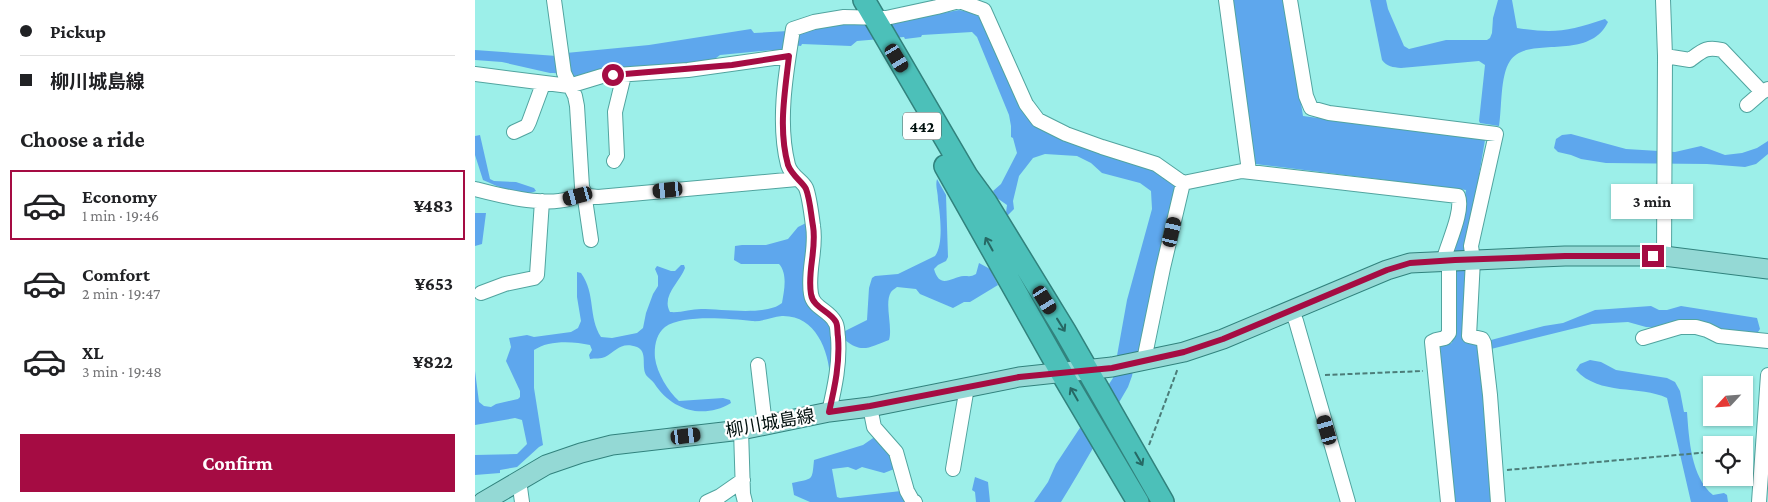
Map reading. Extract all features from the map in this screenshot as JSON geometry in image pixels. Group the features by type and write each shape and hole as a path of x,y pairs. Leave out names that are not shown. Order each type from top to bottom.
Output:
{"highway":[{"name":"442","path":"864,12 1017,274 1061,372 1139,502"},
{"name":"442","path":"1017,274 1088,370 1163,502"}],"main road":[{"name":"柳川城島線","path":"483,502 546,465 612,445 741,430 1019,377 1112,368 1184,352 1223,339 1397,266 1410,263 1565,256 1664,256 1768,269"}],"street":[{"path":"554,0 561,57 577,106 585,199 591,240"},
{"path":"829,412 838,376 837,328 836,322 814,303 811,296 810,278 815,240 806,187 789,168 782,122 793,29 814,22 864,12 886,18 937,8 959,0 984,10 1026,104 1038,120 1066,134 1157,164 1183,183 1249,171 1458,196 1460,201 1455,227 1458,261 1469,336 1482,339 1484,344 1499,502"},
{"path":"1226,0 1249,171"},
{"path":"1289,0 1306,96 1311,108 1329,113 1496,134 1471,246 1458,261 1449,333 1445,338 1432,342 1448,502"},
{"path":"1663,0 1665,56 1664,256"},
{"path":"1665,56 1690,60 1706,49 1722,50 1765,90 1747,105"},
{"path":"475,74 543,84 602,76 732,65 789,53"},
{"path":"614,161 617,156 615,112 624,75"},
{"path":"514,132 527,126 543,84"},
{"path":"475,189 542,201 564,200 585,193 598,197 797,179"},
{"path":"1141,361 1183,183"},
{"path":"481,293 505,284 534,278 537,275 542,201"},
{"path":"1291,310 1348,502"},
{"path":"1643,338 1680,327 1696,327 1719,336 1768,341"},
{"path":"758,365 765,425"},
{"path":"1759,502 1768,375"},
{"path":"953,469 967,387"},
{"path":"870,406 874,428 896,452 907,491 913,501"},
{"path":"741,430 745,502"},
{"path":"519,480 521,502"},
{"path":"707,502 720,496 743,480"}],"path":[{"path":"1142,464 1184,352"},
{"path":"1312,376 1435,370"},
{"path":"1496,471 1703,453"}],"water":[{"path":"1232,0 1285,0 1303,116 1485,140 1466,252 1464,339 1479,343 1492,502 1453,502 1439,348 1441,345 1452,343 1456,268 1455,247 1466,190 1255,164"},
{"path":"1370,0 1386,0 1404,46 1409,49 1446,40 1487,40 1492,33 1493,18 1498,0 1512,0 1517,28 1552,31 1571,29 1605,19 1608,22 1599,34 1587,42 1530,49 1518,53 1510,61 1504,75 1499,126 1480,123 1479,121 1485,65 1479,61 1401,68 1386,64 1382,60"},
{"path":"959,10 980,17 1033,124 1054,136 1155,169 1176,185 1173,211 1159,254 1141,350 1137,351 1132,376 1128,387 1061,502 1034,502 1048,482 1056,464 1113,378 1127,300 1152,209 1151,191 1140,183 1102,173 1091,163 1077,156 1045,154 1033,158 1019,176 1013,201 1014,209 1007,216 1007,205 997,198 993,191 1001,184 1017,153 1013,138 1011,137 1009,115 977,37 972,32 922,35 921,37 905,39 904,37 857,41 851,46 802,44 801,46 773,52 772,50 720,55 707,65 575,78 566,74 550,73 502,62 475,60 475,50 557,56 566,53 649,45 751,29 754,33 788,31 833,23 911,19"},
{"path":"1571,134 1626,149 1675,152 1701,146 1725,155 1742,153 1757,148 1768,141 1768,154 1756,164 1745,167 1707,164 1606,163 1581,159 1558,152 1554,148 1556,139 1562,135"},
{"path":"480,135 490,179 494,181 516,182 534,188 536,191 530,193 516,192 483,180 475,155 475,136"},
{"path":"937,179 946,195 948,257 946,261 934,269 936,275 943,281 972,276 976,274 979,263 990,269 998,285 970,302 964,302 953,308 920,294 916,289 897,287 891,291 888,302 889,340 871,347 861,348 845,340 830,378 827,356 818,336 803,321 793,317 782,316 756,321 695,319 673,323 659,333 656,341 655,358 658,370 667,387 679,401 723,398 730,400 731,403 710,411 688,410 669,400 646,375 643,355 637,347 631,345 623,346 605,357 590,359 589,355 592,350 590,345 561,342 546,344 534,350 534,388 543,445 517,467 500,470 500,473 475,475 475,455 517,454 527,444 522,420 515,418 475,425 475,371 479,402 484,406 491,407 518,399 520,391 506,361 511,347 509,338 571,332 578,328 581,321 577,297 577,272 581,273 589,289 595,322 601,337 612,338 637,333 643,328 646,313 658,286 658,276 655,269 657,266 671,271 675,271 681,265 684,265 685,268 669,295 668,306 670,312 701,309 755,311 766,309 782,303 785,283 782,268 779,264 741,264 734,260 735,246 766,245 788,239 798,227 808,222 810,238 805,284 835,332 845,331 867,320 869,288 872,278 875,276 898,274 935,256 940,244"},
{"path":"475,213 486,213 482,244 475,246"},
{"path":"1651,306 1659,310 1667,310 1681,306 1757,318 1760,329 1754,333 1646,327 1628,322 1592,324 1491,349 1489,342 1544,326 1563,323 1595,310"},
{"path":"1590,360 1601,362 1616,370 1667,378 1675,382 1680,391 1684,412 1687,412 1693,457 1703,486 1705,486 1713,495 1724,493 1727,495 1728,502 1691,502 1667,398 1656,394 1596,384 1576,370 1580,364"},
{"path":"876,436 884,443 897,468 884,473 862,467 856,470 848,467 832,469 837,497 901,491 906,502 810,502 794,495 792,483 808,479 812,476 814,460 863,445"},
{"path":"975,477 988,482 990,502 976,502 975,492 972,490"}],"route":[{"path":"613,75 688,70 789,56 782,122 786,155 789,168 806,187 813,226 815,240 810,278 811,296 814,303 836,322 837,328 839,346 838,376 829,412 870,406 1019,377 1112,368 1184,352 1223,339 1387,270 1410,263 1565,256 1653,256"}]}
